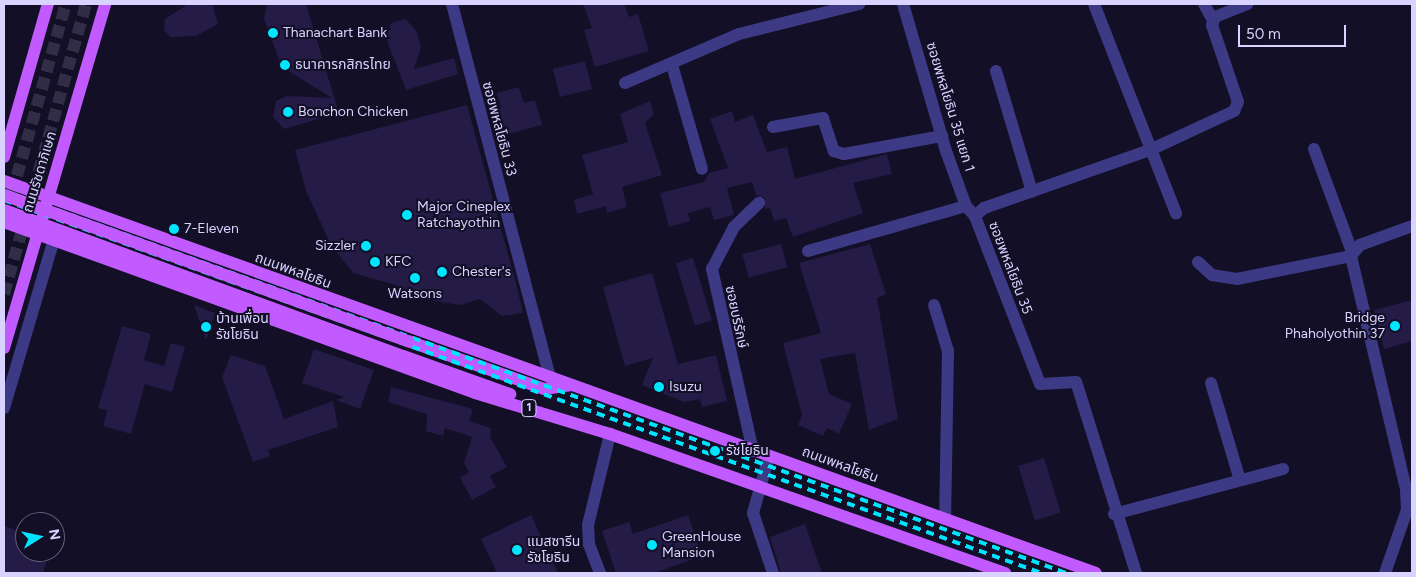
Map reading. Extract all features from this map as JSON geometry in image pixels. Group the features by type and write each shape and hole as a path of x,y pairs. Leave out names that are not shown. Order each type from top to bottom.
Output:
{"main road":[{"path":"4,157 48,4"},
{"name":"ถนนรัชดาภิเษก","path":"4,348 105,4"},
{"name":"ถนนพหลโยธิน","path":"4,181 170,244 573,385 1096,573"},
{"name":"ถนนพหลโยธิน","path":"4,195 544,389 573,385"},
{"path":"4,210 403,356 524,398 543,412"},
{"name":"1","path":"4,222 475,393 543,412 610,434 1005,573"},
{"path":"161,279 160,255 170,244"}],"street":[{"name":"ซอยพหลโยธิน 33","path":"452,4 550,377"},
{"path":"625,83 672,65 739,34 859,4"},
{"name":"ซอยพหลโยธิน 35 แยก 1","path":"902,4 942,136 966,206 975,216"},
{"path":"1094,4 1176,213"},
{"path":"1204,4 1212,20 1247,4"},
{"name":"ซอยพหลโยธิน 35","path":"1136,573 1114,514 1076,382 1040,384 975,216 984,208 1150,150 1236,108 1212,20"},
{"path":"672,65 702,169"},
{"path":"996,71 1032,192"},
{"path":"774,127 823,118 834,151 844,154 942,136"},
{"path":"1314,149 1351,254 1406,490 1406,510 1385,573"},
{"name":"ซอยบริรักษ์","path":"753,450 712,269 734,227 759,203"},
{"path":"808,251 966,206"},
{"path":"1198,262 1212,275 1237,279 1351,254 1412,226"},
{"path":"4,408 54,239"},
{"path":"934,305 948,351 945,519"},
{"path":"1211,383 1240,480"},
{"path":"600,573 589,544 588,525 610,434"},
{"path":"769,456 759,486 753,513 773,573"},
{"path":"1114,514 1283,468"}],"building":[{"path":"188,4 212,4 218,24 196,36 170,37 164,30 165,19"},
{"path":"267,4 306,4 339,113 284,129 273,117 276,101 287,96 332,98 282,67 264,19"},
{"path":"583,4 624,4 629,17 638,14 649,51 595,67 584,30 592,28"},
{"path":"405,19 416,30 421,47 414,69 454,58 458,74 406,90 386,38 391,23"},
{"path":"585,61 592,89 560,97 553,69"},
{"path":"519,87 524,103 535,100 542,125 508,134 506,126 496,128 492,110 501,107 497,93"},
{"path":"650,101 654,114 645,123 662,175 622,187 627,207 607,213 606,206 577,214 574,200 593,194 582,155 628,142 620,114"},
{"name":"Major Cineplex Ratchayothin","path":"467,105 523,313 502,316 480,299 460,305 405,296 402,287 353,273 331,245 306,191 295,150"},
{"path":"732,111 735,122 753,115 767,152 787,147 795,179 887,154 892,174 853,183 863,213 793,237 786,218 774,221 770,208 765,209 765,198 756,195 752,182 727,188 734,215 714,220 710,207 688,213 690,221 669,227 660,193 704,182 709,173 728,168 710,119"},
{"path":"781,244 787,267 749,278 742,254"},
{"path":"870,244 886,294 877,298 898,419 869,430 855,353 820,359 829,394 852,404 839,434 827,428 823,436 798,425 802,415 783,343 821,333 799,263"},
{"path":"693,258 712,320 695,325 676,263"},
{"path":"652,273 678,364 716,355 727,401 702,407 700,399 684,402 642,385 653,358 625,366 603,287"},
{"name":"Bridge Phaholyothin 37","path":"1412,300 1412,341 1384,349 1374,310"},
{"name":"บ้านเพื่อน รัชโยธิน","path":"194,305 215,313 206,340"},
{"path":"122,326 151,334 144,360 164,366 171,343 185,347 172,392 145,384 131,434 103,426 107,410 98,408"},
{"path":"314,349 374,370 360,409 336,400 344,397 302,383"},
{"path":"231,355 265,366 284,419 333,401 338,427 268,450 270,456 253,462 222,377"},
{"path":"391,387 473,409 469,421 491,428 490,437 507,467 490,476 496,487 472,500 460,478 469,472 464,463 472,437 445,428 443,436 426,431 427,414 388,402"},
{"path":"1044,458 1061,513 1035,520 1018,466"},
{"name":"แมสซารีน รัชโยธิน","path":"531,515 558,573 497,573 481,539"},
{"name":"GreenHouse Mansion","path":"688,515 702,556 654,573 616,573 602,531 629,522 633,534"},
{"path":"805,524 822,573 781,573 770,537"},
{"path":"4,526 15,530 15,562 46,562 43,573 4,573"}],"tunnel":[{"path":"12,193 66,4"},
{"path":"4,294 86,4"}],"railway":[{"path":"4,191 1066,573"},
{"path":"4,200 1041,573"}],"place":[{"name":"Thanachart Bank","path":"273,33"},
{"name":"ธนาคารกสิกรไทย","path":"285,65"},
{"name":"Bonchon Chicken","path":"288,112"},
{"name":"Major Cineplex Ratchayothin","path":"407,215"},
{"name":"7-Eleven","path":"174,229"},
{"name":"Sizzler","path":"366,246"},
{"name":"KFC","path":"375,262"},
{"name":"Chester's","path":"442,272"},
{"name":"Watsons","path":"415,278"},
{"name":"Bridge Phaholyothin 37","path":"1395,326"},
{"name":"บ้านเพื่อน รัชโยธิน","path":"206,327"},
{"name":"Isuzu","path":"659,387"},
{"name":"รัชโยธิน","path":"715,451"},
{"name":"GreenHouse Mansion","path":"652,545"},
{"name":"แมสซารีน รัชโยธิน","path":"517,550"}]}
